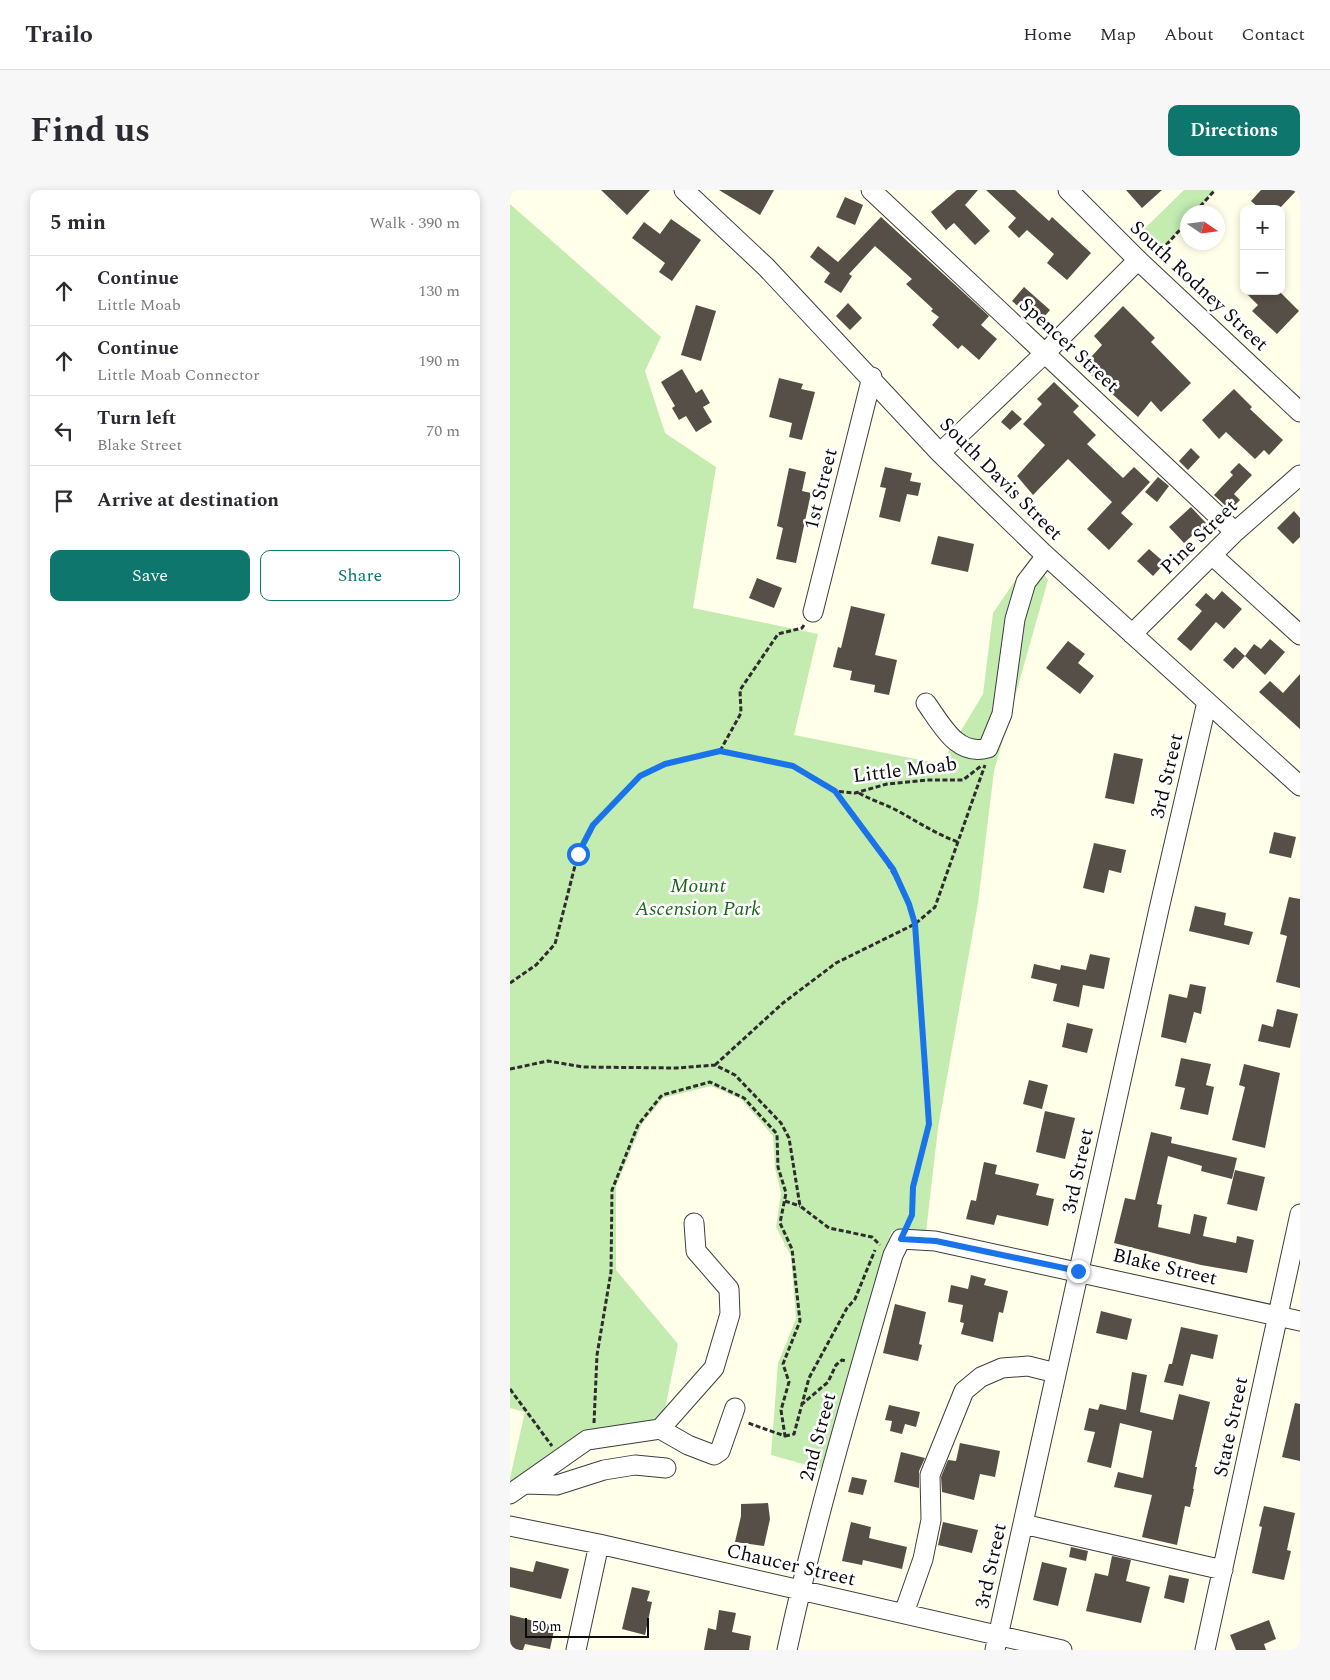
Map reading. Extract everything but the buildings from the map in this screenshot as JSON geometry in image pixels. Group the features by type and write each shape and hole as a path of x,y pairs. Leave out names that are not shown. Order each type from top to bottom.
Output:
{"street":[{"name":"South Davis Street","path":"684,190 766,267 872,377 940,452 1046,556 1300,786"},
{"name":"Spencer Street","path":"871,190 1235,532"},
{"name":"South Rodney Street","path":"1069,191 1142,264 1300,412"},
{"path":"940,452 1142,264"},
{"name":"1st Street","path":"813,612 872,377"},
{"name":"Pine Street","path":"1132,634 1213,556 1235,532 1300,474"},
{"path":"926,703 951,737 965,748 978,751 988,748 1002,714 1015,619 1026,582 1046,556"},
{"path":"1213,556 1300,635"},
{"name":"3rd Street","path":"997,1642 1078,1271 1207,702"},
{"name":"State Street","path":"1205,1650 1300,1214"},
{"path":"660,1429 714,1368 730,1314 729,1289 696,1251 694,1223"},
{"name":"Blake Street","path":"901,1239 936,1241 1300,1321"},
{"name":"2nd Street","path":"787,1650 800,1590 861,1364 893,1255 901,1239"},
{"path":"904,1613 922,1559 931,1520 930,1474 964,1390 981,1377 1002,1368 1028,1366 1056,1372"},
{"path":"518,1489 587,1440 660,1429 688,1445 714,1455 720,1451 735,1408"},
{"path":"518,1489 557,1485 604,1470 635,1465 666,1468"},
{"path":"1023,1524 1223,1570"},
{"name":"Chaucer Street","path":"510,1526 599,1544 904,1613 997,1642 1062,1650"},
{"path":"576,1650 599,1544"}],"path":[{"path":"1201,205 1215,190"},
{"path":"1142,264 1180,228"},
{"path":"720,751 741,713 740,690 778,634 802,628 813,612"},
{"name":"Little Moab","path":"510,983 536,965 555,944 578,854 593,825 640,776 665,764 720,751 793,766 835,791 858,792 887,784 927,780 963,780 986,762 958,842"},
{"path":"785,1436 794,1434 809,1378 847,1308 855,1299 872,1254 879,1245 901,1239 912,1215 913,1187 929,1124 915,924 909,904 893,869 835,791"},
{"path":"510,1068 548,1062 583,1067 677,1068 715,1064 784,1003 836,963 915,924 935,907 958,842 939,835 897,810 873,801 858,792"},
{"path":"715,1064 735,1076 781,1123 789,1138 800,1206"},
{"path":"785,1201 800,1206 829,1228 872,1237 879,1245"},
{"path":"801,1406 828,1382 836,1365 842,1360 861,1364"},
{"path":"510,1389 561,1458"}],"green space":[{"path":"1184,190 1215,190 1201,205 1180,205 1180,229 1157,255 1137,236"},
{"name":"Mount Ascension Park","path":"510,204 661,337 645,371 665,433 716,467 693,608 818,634 794,735 941,764 983,694 993,613 1031,557 1048,580 994,771 978,903 938,1128 926,1232 892,1230 821,1469 771,1455 778,1363 796,1319 791,1256 776,1227 781,1193 775,1168 773,1136 741,1099 711,1086 663,1098 642,1124 616,1186 616,1270 678,1344 663,1419 624,1426 510,1489 510,1478 525,1412 510,1408"}],"route":[{"path":"578,854 593,825 640,776 665,764 720,751 793,766 835,791 893,869 909,904 915,924 929,1124 913,1187 912,1215 901,1239 936,1241 1078,1271"}]}
